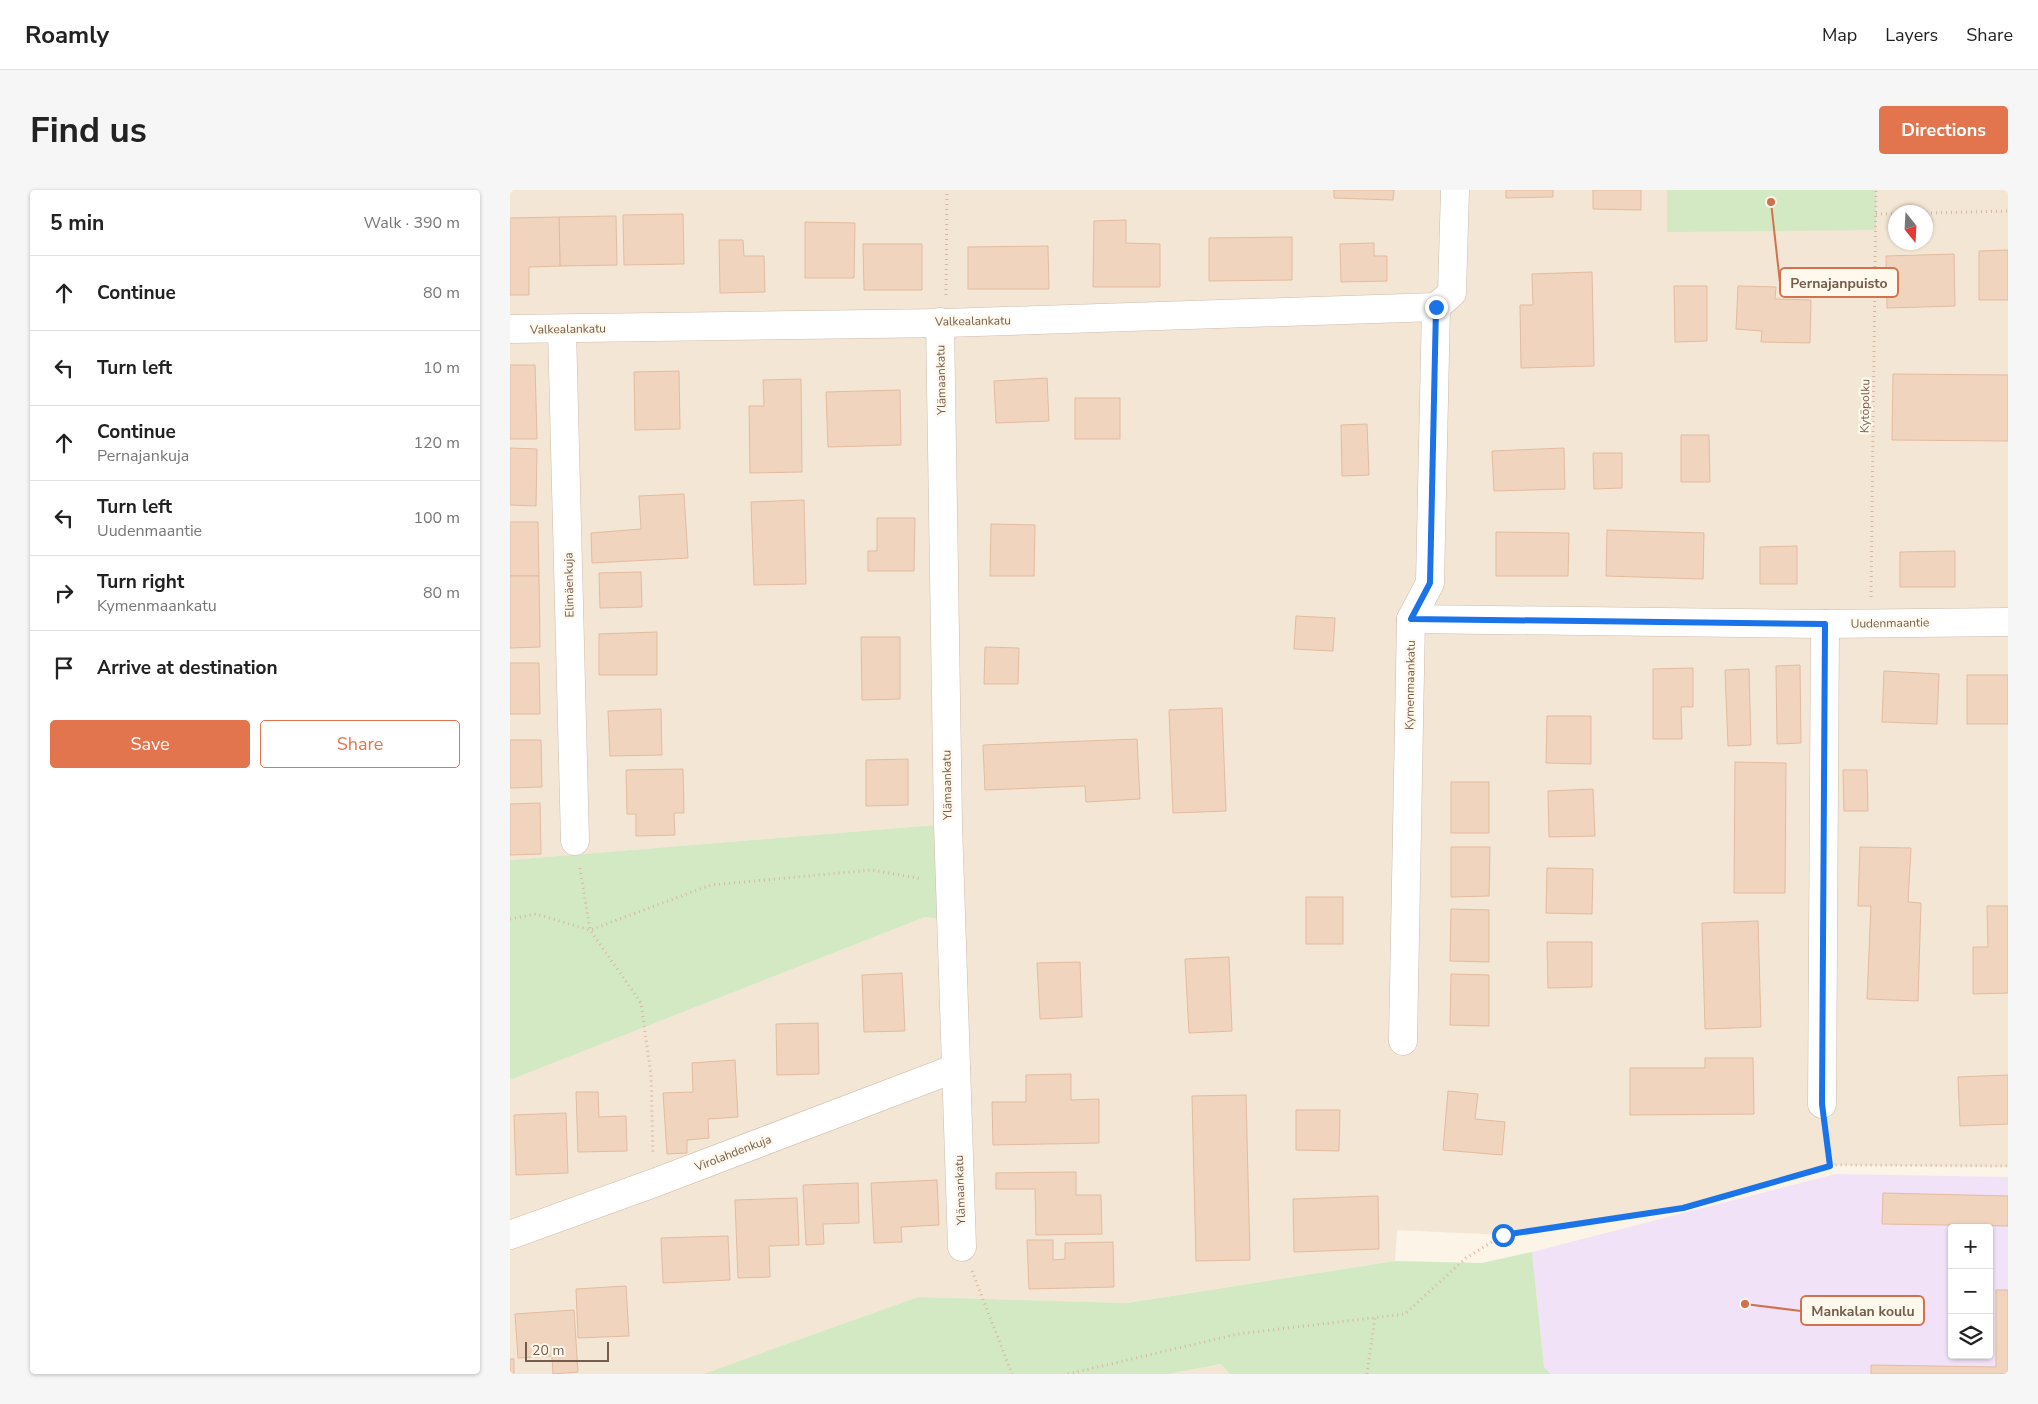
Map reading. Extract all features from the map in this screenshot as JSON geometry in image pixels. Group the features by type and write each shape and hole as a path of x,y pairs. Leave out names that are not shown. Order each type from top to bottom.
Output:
{"street":[{"path":"1436,307 1452,294 1455,190"},
{"name":"Valkealankatu","path":"510,329 943,322 1436,307"},
{"name":"Kymenmaankatu","path":"1403,1041 1411,619 1430,583 1436,307"},
{"name":"Ylämaankatu","path":"943,322 950,884 962,1248"},
{"name":"Elimäenkuja","path":"562,329 575,841"},
{"name":"Uudenmaantie","path":"1411,619 1825,624 2008,622"},
{"path":"1822,1104 1825,624"},
{"name":"Virolahdenkuja","path":"510,1235 654,1183 956,1068"}],"path":[{"path":"943,322 947,190"},
{"name":"Kytöpolku","path":"1871,623 1876,190"},
{"path":"1933,213 2008,211"},
{"path":"1876,214 1888,214"},
{"path":"575,841 590,930 641,1003 651,1076 654,1183"},
{"path":"510,919 536,914 590,930 711,885 872,870 950,884"},
{"path":"1822,1104 1830,1166"},
{"path":"1068,1374 1238,1334 1405,1314 1466,1258 1503,1235 1683,1208 1830,1166 2008,1166"},
{"path":"962,1248 1012,1374"},
{"path":"1367,1374 1375,1318"}],"shaded area":[{"path":"510,190 2008,190 2008,1167 1830,1165 1683,1208 1503,1235 1397,1230 1395,1261 1127,1303 918,1297 703,1374 510,1374 510,1080 925,917 950,921 947,824 510,860"},
{"path":"1835,1174 2008,1177 2008,1374 1551,1374 1544,1367 1532,1252"},
{"path":"1221,1364 1230,1374 1169,1374"}],"green space":[{"path":"1667,190 1876,190 1876,230 1667,232"},
{"path":"948,824 951,921 925,917 510,1080 510,860"},
{"path":"1532,1252 1544,1367 1551,1374 1230,1374 1221,1364 1169,1374 703,1374 918,1297 1127,1303 1395,1261 1482,1263"}],"building":[{"path":"1334,190 1394,190 1393,200 1334,198"},
{"path":"1506,190 1553,190 1553,197 1506,198"},
{"path":"1593,190 1641,190 1641,210 1593,209"},
{"path":"683,214 684,264 624,265 623,215"},
{"path":"616,216 617,265 560,266 559,217"},
{"path":"559,217 560,266 529,267 529,295 510,295 510,218"},
{"path":"1126,220 1126,243 1160,244 1160,287 1093,287 1094,221"},
{"path":"805,222 855,223 854,278 805,278"},
{"path":"1292,237 1292,280 1209,281 1209,238"},
{"path":"719,240 743,240 744,256 764,256 765,292 720,293"},
{"path":"1374,243 1374,256 1387,256 1387,281 1341,282 1340,244"},
{"path":"863,244 922,244 922,290 864,290"},
{"path":"1048,246 1049,289 968,289 968,247"},
{"path":"2008,250 2008,300 1979,300 1979,251"},
{"path":"1954,254 1955,306 1887,308 1886,256"},
{"path":"1592,272 1594,366 1521,368 1520,305 1533,305 1532,274"},
{"path":"1674,286 1707,286 1707,341 1675,342"},
{"path":"1738,286 1776,287 1775,299 1811,300 1810,343 1761,342 1762,331 1736,329"},
{"path":"510,365 535,365 537,439 510,439"},
{"path":"679,371 680,429 635,430 634,372"},
{"path":"1893,374 2008,375 2008,441 1892,440"},
{"path":"1047,378 1049,421 996,423 994,381"},
{"path":"801,379 802,472 750,473 749,406 764,406 763,380"},
{"path":"900,390 901,445 828,447 826,392"},
{"path":"1075,398 1120,398 1120,439 1075,439"},
{"path":"1367,424 1369,475 1342,476 1341,425"},
{"path":"1681,435 1709,435 1710,482 1681,482"},
{"path":"510,448 537,449 536,506 510,505"},
{"path":"1564,448 1565,489 1494,491 1492,451"},
{"path":"1593,453 1622,453 1622,488 1594,489"},
{"path":"684,494 688,558 592,563 591,533 641,529 639,496"},
{"path":"804,500 806,584 754,585 751,502"},
{"path":"877,518 915,518 914,571 868,571 868,551 877,551"},
{"path":"510,522 538,522 539,576 510,576"},
{"path":"991,524 1035,525 1034,576 990,576"},
{"path":"1607,530 1704,533 1703,579 1606,576"},
{"path":"1496,532 1569,533 1568,576 1496,576"},
{"path":"1797,546 1797,584 1760,584 1760,547"},
{"path":"1955,551 1955,587 1900,587 1900,552"},
{"path":"641,572 642,607 600,608 599,573"},
{"path":"510,576 539,576 540,647 510,648"},
{"path":"1296,616 1335,618 1333,651 1294,649"},
{"path":"657,632 657,675 599,675 599,634"},
{"path":"861,637 900,637 900,699 862,700"},
{"path":"985,647 1019,648 1018,684 984,684"},
{"path":"510,663 539,663 540,714 510,714"},
{"path":"1800,665 1801,743 1777,744 1776,666"},
{"path":"1693,668 1693,707 1681,707 1682,739 1653,739 1653,669"},
{"path":"1749,669 1751,745 1728,746 1725,670"},
{"path":"1884,671 1939,674 1937,724 1882,722"},
{"path":"1967,675 2008,675 2008,724 1967,724"},
{"path":"1222,708 1226,811 1173,813 1169,710"},
{"path":"661,709 662,755 610,756 608,711"},
{"path":"1547,716 1591,716 1591,764 1546,763"},
{"path":"1137,739 1140,799 1086,802 1085,786 985,790 983,745"},
{"path":"510,740 541,740 542,787 510,788"},
{"path":"908,759 908,805 866,806 866,760"},
{"path":"1735,762 1786,763 1785,893 1734,893"},
{"path":"683,769 684,813 674,813 675,835 636,836 636,814 627,814 626,770"},
{"path":"1843,770 1867,770 1868,811 1844,811"},
{"path":"1451,782 1489,782 1489,833 1451,833"},
{"path":"1593,789 1595,836 1549,837 1548,791"},
{"path":"540,803 541,854 510,855 510,804"},
{"path":"1451,847 1490,847 1489,896 1451,897"},
{"path":"1860,847 1911,848 1908,902 1921,903 1918,1001 1867,999 1871,906 1858,906"},
{"path":"1547,868 1593,869 1592,914 1546,913"},
{"path":"1306,897 1343,897 1343,944 1306,944"},
{"path":"1987,906 2008,906 2008,993 1973,994 1973,947 1988,947"},
{"path":"1451,909 1489,910 1489,962 1450,961"},
{"path":"1758,921 1761,1027 1705,1029 1702,923"},
{"path":"1547,942 1592,942 1592,987 1548,988"},
{"path":"1229,957 1232,1031 1189,1033 1185,959"},
{"path":"1080,962 1082,1017 1040,1019 1037,963"},
{"path":"902,973 905,1031 864,1032 862,975"},
{"path":"1451,974 1489,975 1489,1026 1450,1025"},
{"path":"818,1023 819,1074 777,1075 776,1024"},
{"path":"1705,1058 1753,1058 1754,1114 1630,1115 1630,1068 1705,1068"},
{"path":"735,1060 738,1117 708,1119 709,1138 687,1140 687,1153 667,1154 663,1093 693,1092 692,1063"},
{"path":"1071,1074 1071,1100 1099,1099 1099,1143 993,1145 992,1102 1026,1102 1026,1075"},
{"path":"2008,1075 2008,1124 1960,1126 1958,1077"},
{"path":"1448,1091 1478,1094 1475,1119 1505,1122 1502,1155 1443,1150"},
{"path":"576,1092 598,1092 599,1117 626,1116 627,1151 578,1152"},
{"path":"1246,1095 1250,1260 1196,1261 1192,1096"},
{"path":"1296,1110 1340,1110 1339,1151 1296,1150"},
{"path":"566,1113 568,1173 516,1175 514,1115"},
{"path":"1076,1172 1076,1195 1101,1195 1102,1234 1036,1235 1035,1189 996,1189 996,1173"},
{"path":"937,1180 939,1225 901,1227 902,1242 874,1243 871,1183"},
{"path":"858,1183 859,1223 823,1224 824,1244 806,1245 803,1185"},
{"path":"1883,1193 2008,1196 2008,1226 1993,1226 1993,1224 1882,1224"},
{"path":"1378,1196 1379,1249 1294,1252 1293,1199"},
{"path":"797,1198 799,1245 769,1246 770,1277 738,1278 735,1200"},
{"path":"728,1236 730,1280 663,1283 661,1238"},
{"path":"1027,1240 1053,1240 1053,1260 1065,1259 1065,1243 1113,1242 1114,1287 1029,1289"},
{"path":"626,1286 629,1336 578,1338 576,1289"},
{"path":"1996,1290 2008,1290 2008,1374 1871,1374 1871,1365 1996,1367"},
{"path":"574,1310 578,1372 553,1374 552,1356 518,1358 515,1314"},
{"path":"510,1359 514,1359 514,1374 510,1374"}],"place":[{"name":"Pernajanpuisto","path":"1771,202"},
{"name":"Mankalan koulu","path":"1745,1304"}],"route":[{"path":"1436,307 1430,583 1411,619 1825,624 1822,1104 1830,1166 1683,1208 1503,1235"}]}
